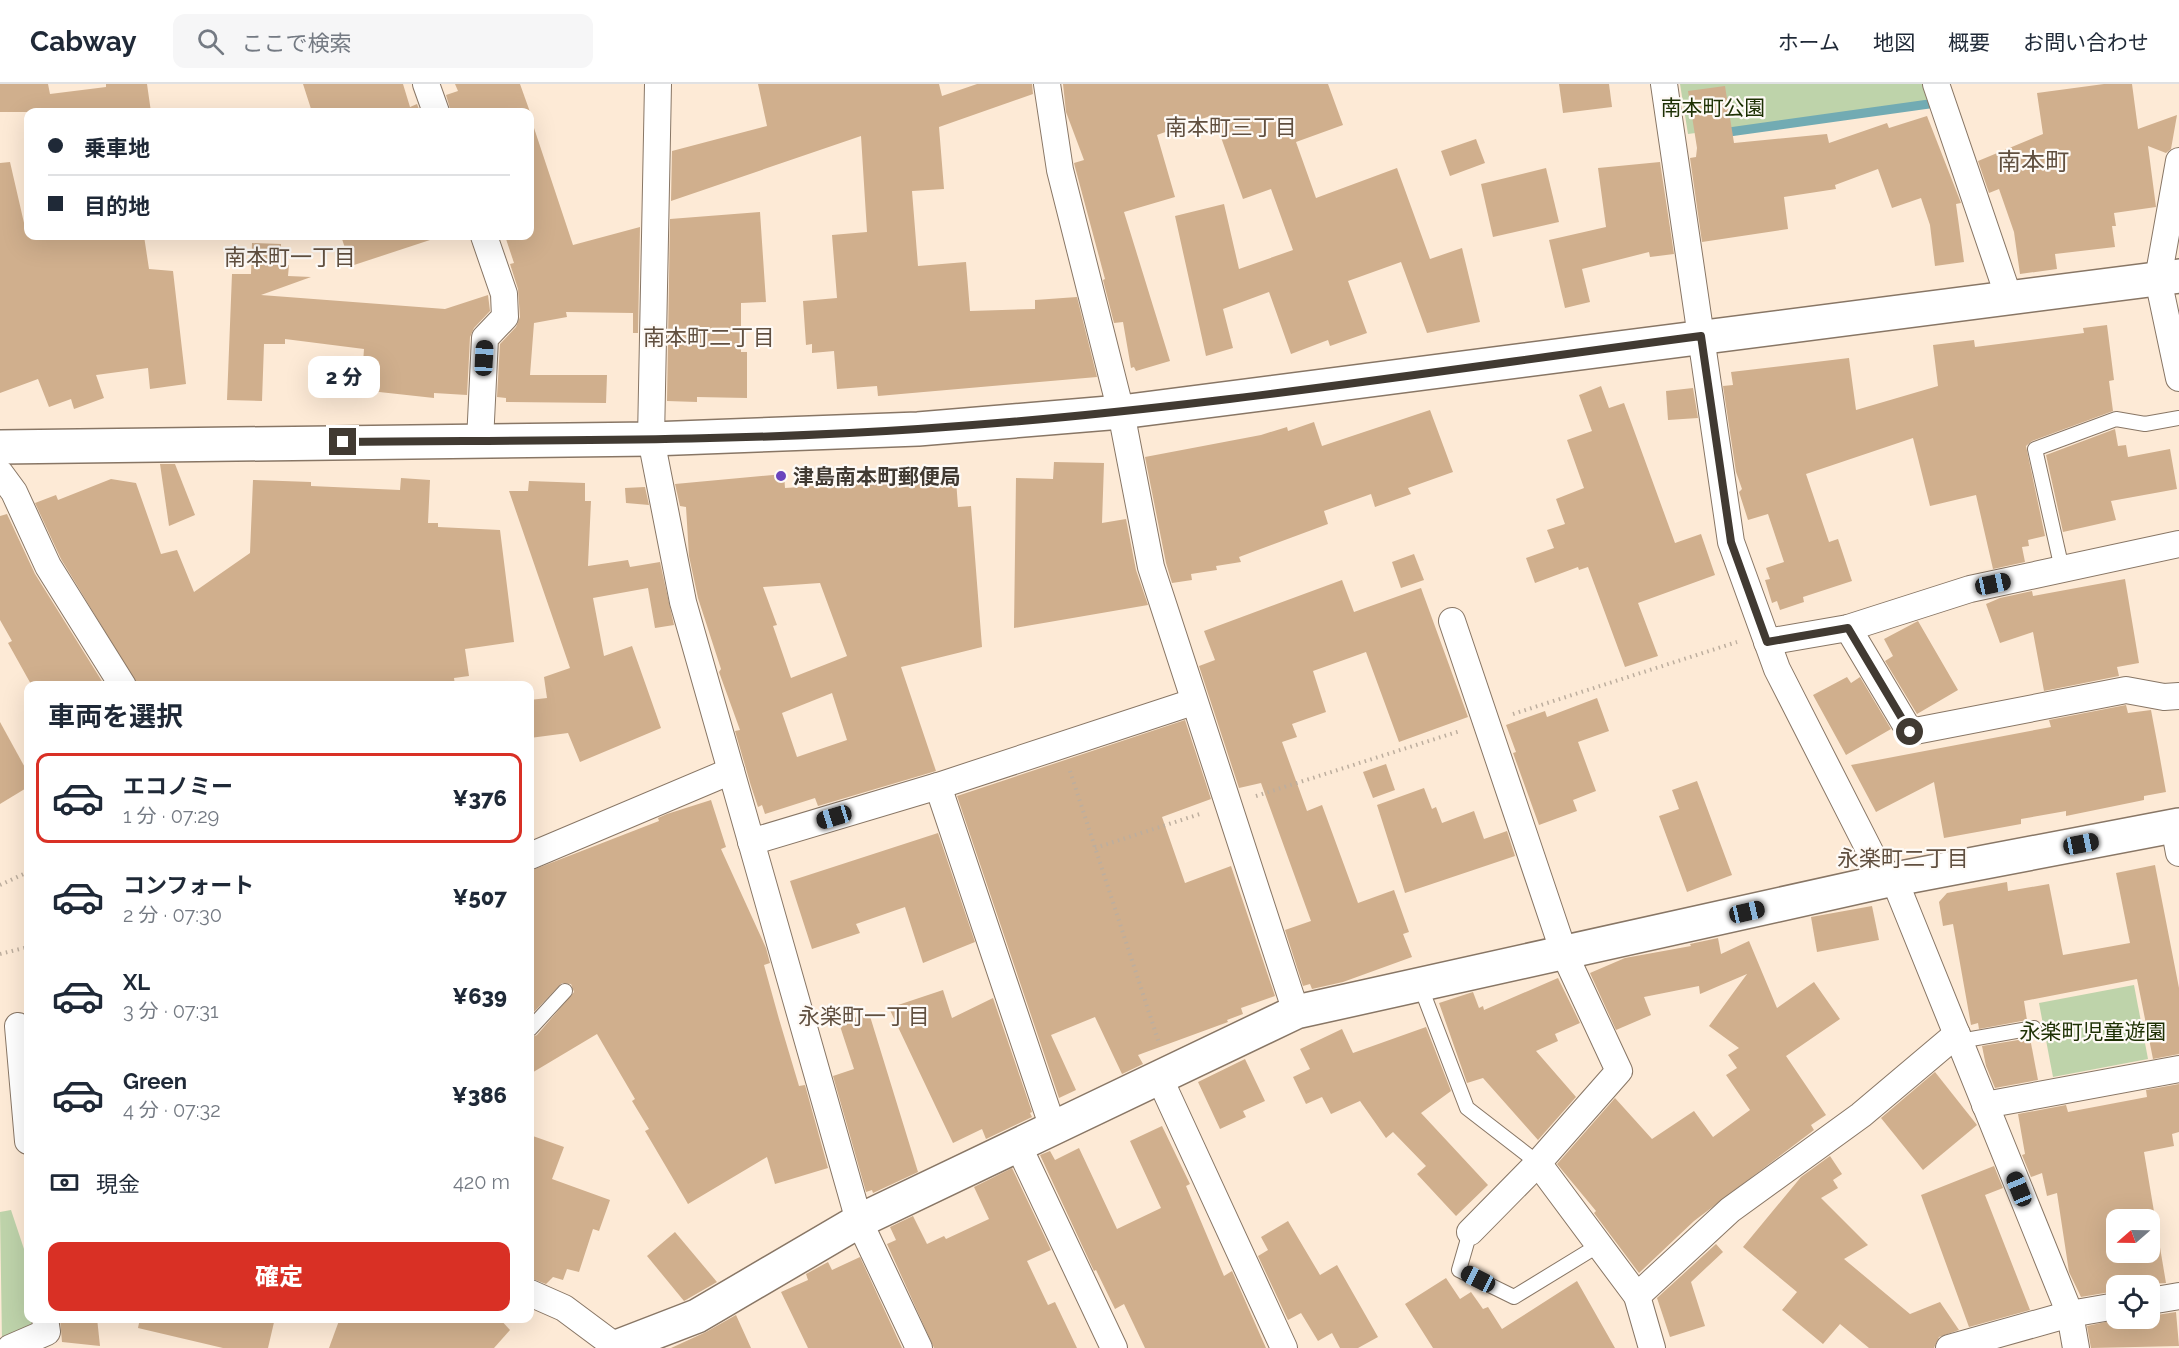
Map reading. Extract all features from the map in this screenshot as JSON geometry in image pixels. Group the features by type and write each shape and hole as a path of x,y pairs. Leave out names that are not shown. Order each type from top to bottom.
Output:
{"street":[{"path":"426,84 435,108"},
{"path":"658,84 651,439 683,602 859,1221 919,1348"},
{"path":"1047,84 1060,170 1121,412 1151,567 1193,702 1296,1012"},
{"path":"1664,84 1731,542 1777,669 1890,880 1958,1038 2070,1314 2076,1348"},
{"path":"1936,84 2009,298"},
{"path":"2179,161 2168,278 2179,378"},
{"path":"480,441 485,338 505,317 504,294 485,240"},
{"path":"0,447 651,439 918,429 1121,412 2168,278"},
{"path":"0,473 14,492 48,566 120,681"},
{"path":"1766,638 1848,628 1970,589 2179,544"},
{"path":"1452,621 1564,953 1619,1071 1538,1163 1470,1232"},
{"path":"1848,628 1910,732 2126,690 2164,697 2179,696"},
{"path":"751,842 938,786 1193,702"},
{"path":"534,854 731,771"},
{"path":"938,786 1053,1128"},
{"path":"534,1295 564,1308 615,1347 697,1316 859,1221 1296,1012 1890,880 2177,835"},
{"path":"15,1026 24,1106"},
{"path":"1636,1296 1730,1210 1861,1115 1958,1038"},
{"path":"1985,1105 2179,1069"},
{"path":"1163,1075 1284,1348"},
{"path":"1018,1145 1113,1348"},
{"path":"1538,1163 1636,1296 1652,1348"},
{"path":"2160,1299 2179,1296"},
{"path":"1949,1348 2070,1314 2106,1308"},
{"path":"24,1345 47,1332 46,1323"},
{"path":"24,1345 59,1348"}],"lane":[{"path":"2062,569 2035,449 2116,419 2145,424 2179,418"},
{"path":"1420,985 1467,1108 1538,1163"},
{"path":"534,1025 565,991"},
{"path":"1958,1038 2034,1028"},
{"path":"1470,1232 1460,1270 1514,1297 1599,1245"}],"path":[{"path":"1095,848 1486,723 1766,638"},
{"path":"1061,745 1095,848 1163,1075"},
{"path":"0,885 24,874"},
{"path":"0,954 24,947"}],"green space":[{"name":"南本町公園","path":"1680,84 1925,84 1929,101 1688,134"},
{"name":"永楽町児童遊園","path":"2134,985 2148,1059 2053,1077 2039,1003"},
{"path":"11,1210 24,1249 24,1323 34,1323 2,1341 0,1212"}],"building":[{"path":"0,84 48,84 50,94 106,87 106,84 147,84 150,108 24,108 24,112 0,112"},
{"path":"303,84 403,84 410,107 417,104 418,108 311,108"},
{"path":"455,84 520,84 529,108 450,108 446,95 458,91"},
{"path":"758,84 939,84 942,96 977,84 1032,84 1033,94 939,127 944,189 912,191 918,266 966,262 970,311 1035,309 1035,300 1077,297 1097,377 878,396 877,386 837,389 834,351 812,353 812,344 806,345 803,301 837,298 832,235 867,232 861,136 671,201 672,151 767,126"},
{"path":"1063,84 1328,84 1343,125 1296,142 1316,198 1397,168 1430,259 1462,248 1480,322 1427,333 1401,262 1348,281 1367,333 1330,346 1328,340 1291,354 1269,292 1223,309 1233,348 1206,356 1175,216 1224,204 1239,269 1293,250 1271,189 1243,199 1213,115 1157,135 1175,197 1124,212 1170,361 1136,371 1134,367 1131,368 1123,322 1114,323 1103,280 1105,279 1074,163 1084,160 1066,112"},
{"path":"1559,84 1609,84 1612,107 1563,113"},
{"path":"2104,84 2132,84 2138,129 2177,115 2171,149 2166,153 2148,146 2156,207 2114,213 2116,226 2112,226 2115,247 2055,254 2057,269 2020,274 2014,232 1999,189 1989,193 1978,161 2043,134 2037,93"},
{"path":"1725,86 1734,143 1827,134 1829,143 1887,123 1889,128 1927,116 1961,203 1956,204 1964,262 1935,266 1930,225 1921,198 1892,208 1878,169 1835,185 1836,189 1784,197 1788,229 1702,242 1690,158 1696,157 1697,148 1688,91"},
{"path":"534,128 573,245 640,227 638,333 633,333 633,313 566,312 567,317 534,323 530,375 607,375 606,403 506,402 506,398 497,397 500,344 516,327 520,317 518,289 510,264 514,263 506,240 534,240"},
{"path":"1476,139 1485,163 1450,176 1441,151"},
{"path":"10,162 24,223 24,240 145,240 149,269 173,271 186,384 150,389 148,368 96,375 104,398 74,409 71,399 49,407 38,379 0,393 0,163"},
{"path":"1660,162 1674,254 1650,257 1649,252 1582,269 1590,302 1565,308 1549,240 1606,227 1598,168"},
{"path":"1546,168 1559,222 1493,237 1481,184"},
{"path":"760,212 766,302 741,303 741,352 747,352 747,398 697,397 697,402 667,401 670,219"},
{"path":"342,240 430,240 351,266"},
{"path":"252,243 281,244 280,264 289,265 288,276 311,277 261,295 445,309 488,295 490,311 474,328 470,337 467,395 434,393 434,398 361,390 364,349 285,339 285,344 264,344 262,401 227,400 232,274 251,274"},
{"path":"2107,325 2114,380 2109,381 2113,411 2032,441 2026,446 2045,536 2028,540 2029,546 2022,547 2025,562 1993,569 1976,495 1930,506 1913,438 1806,474 1829,542 1838,539 1852,581 1803,597 1804,602 1780,610 1777,601 1772,603 1765,580 1770,579 1766,568 1784,562 1768,514 1748,520 1739,492 1742,489 1736,472 1723,386 1733,385 1731,372 1849,358 1856,410 1938,386 1933,345 1974,340 1975,347 2084,333 2083,328"},
{"path":"1601,386 1609,408 1624,403 1675,543 1701,534 1715,575 1638,603 1658,656 1625,667 1588,567 1579,570 1578,567 1535,583 1526,558 1554,548 1547,530 1565,524 1556,499 1584,488 1567,440 1592,431 1579,395"},
{"path":"1693,388 1698,418 1668,420 1666,391"},
{"path":"1430,410 1453,472 1408,488 1411,494 1375,507 1371,494 1324,511 1328,524 1239,557 1241,562 1216,566 1217,570 1191,574 1192,580 1172,583 1145,457 1261,435 1287,427 1288,431 1314,422 1322,446"},
{"path":"2115,429 2118,446 2126,445 2128,457 2170,449 2177,489 2111,501 2116,520 2063,532 2046,455"},
{"path":"1054,462 1104,463 1102,523 1126,519 1136,570 1148,605 1014,628 1016,478 1053,479"},
{"path":"160,464 175,464 195,515 169,526"},
{"path":"955,466 958,507 971,506 982,647 901,667 936,771 818,806 815,798 765,814 762,805 758,807 751,786 735,731 740,730 719,672 721,669 698,598 689,556 686,507 680,506 675,484 784,474 785,488 861,483 861,471","holes":["820,583 847,656 791,678 773,626 777,625 763,587","832,693 847,740 797,757 782,713"]},
{"path":"401,478 430,480 428,523 438,523 438,527 500,530 514,642 465,649 469,676 454,678 454,681 135,681 61,559 35,503 56,495 58,500 111,479 136,483 161,554 177,550 194,592 250,553 253,480 311,482 311,486 400,490"},
{"path":"529,481 585,483 585,501 591,501 588,566 628,560 630,567 660,562 674,625 655,628 648,588 593,598 604,656 632,646 661,728 580,762 568,733 534,737 534,700 547,698 544,677 570,668 509,491 528,491"},
{"path":"645,487 649,505 626,503 625,488"},
{"path":"7,514 35,574 102,681 29,681 8,643 12,641 0,620 0,516"},
{"path":"1414,554 1424,580 1401,588 1392,562"},
{"path":"2125,579 2139,663 2117,667 2119,676 2044,691 2033,632 2000,643 1986,604 2000,598 2032,591 2033,596"},
{"path":"1342,580 1354,612 1421,588 1468,717 1399,742 1366,652 1313,671 1326,712 1292,724 1297,737 1282,742 1307,811 1322,805 1358,903 1394,890 1409,932 1403,934 1412,957 1343,982 1312,989 1310,984 1303,986 1285,930 1311,921 1261,783 1239,788 1199,666 1215,660 1204,631"},
{"path":"1918,621 1958,690 1917,714 1885,661 1893,656 1884,639"},
{"path":"1847,677 1851,683 1860,677 1891,729 1846,755 1813,695"},
{"path":"1597,698 1609,731 1578,742 1596,791 1573,800 1577,811 1539,825 1513,753 1516,752 1506,725 1545,711 1547,717"},
{"path":"2126,705 2128,713 2151,710 2166,792 2144,796 2144,800 2066,816 2066,811 2021,819 2021,824 1944,838 1934,782 1876,812 1851,765 2051,727 2049,720"},
{"path":"1185,720 1211,799 1162,817 1185,883 1231,866 1275,996 1241,1008 1243,1014 1227,1020 1228,1022 1138,1055 1143,1064 1122,1074 1095,1017 1051,1035 1076,1090 1059,1098 957,796"},
{"path":"0,722 24,766 24,789 0,804"},
{"path":"1386,764 1395,790 1373,798 1363,772"},
{"path":"1697,781 1732,875 1687,892 1659,816 1679,809 1672,790"},
{"path":"1424,788 1432,809 1436,807 1442,823 1474,811 1484,839 1507,831 1515,856 1405,893 1377,805"},
{"path":"711,800 726,847 721,849 766,948 770,963 764,965 779,1019 799,1086 805,1085 828,1168 775,1184 767,1157 688,1204 645,1131 649,1129 632,1101 635,1099 597,1034 534,1072 534,1036 574,992 571,984 562,983 534,1012 534,869 659,821 658,818"},
{"path":"938,833 975,942 923,963 905,907 856,924 860,933 812,949 790,881"},
{"path":"2155,865 2179,988 2179,1054 2153,1059 2137,979 2024,1001 2027,1020 1979,1029 1978,1023 1971,1025 1953,924 1943,926 1939,902 1947,893 2007,882 2008,891 2049,884 2063,955 2130,943 2116,873"},
{"path":"1872,906 1879,940 1817,952 1811,917"},
{"path":"1718,938 1721,954 1749,941 1777,1008 1814,982 1840,1019 1786,1056 1826,1115 1811,1125 1814,1130 1694,1221 1639,1273 1594,1213 1596,1211 1557,1164 1615,1098 1652,1139 1694,1111 1713,1137 1750,1110 1726,1075 1737,1068 1728,1055 1739,1048 1709,1026 1747,974 1700,994 1699,986 1644,997 1651,1015 1616,1030 1590,973 1625,958 1691,946 1690,944"},
{"path":"1558,978 1580,1023 1555,1034 1558,1041 1536,1051 1576,1097 1538,1140 1483,1078 1467,1083 1439,1003 1473,992 1479,1008 1483,1006 1484,1010"},
{"path":"943,990 952,1018 993,998 1032,1112 1030,1113 1032,1117 986,1139 982,1129 953,1143 889,1008"},
{"path":"869,1013 918,1172 873,1193 872,1190 866,1192 833,1076 854,1069 839,1023"},
{"path":"1426,1027 1451,1091 1421,1113 1488,1185 1456,1216 1417,1174 1426,1166 1393,1132 1386,1138 1360,1101 1331,1114 1322,1097 1306,1104 1293,1077 1310,1069 1300,1049 1342,1029 1353,1053"},
{"path":"2030,1038 2038,1080 1995,1088 1986,1066 1982,1046"},
{"path":"1245,1059 1265,1101 1243,1111 1246,1117 1220,1129 1198,1082"},
{"path":"1935,1072 1977,1125 1923,1170 1881,1118"},
{"path":"2179,1084 2179,1132 2172,1134 2174,1146 2144,1152 2154,1209 2106,1209 2106,1263 2160,1263 2160,1247 2166,1283 2160,1283 2160,1275 2106,1275 2106,1293 2081,1297 2069,1272 2057,1193 2047,1196 2042,1173 2031,1177 2022,1155 2025,1154 2018,1114 2066,1105 2068,1112 2147,1097 2146,1090"},
{"path":"1162,1126 1190,1184 1186,1186 1224,1276 1232,1271 1266,1348 1145,1348 1124,1304 1115,1309 1096,1270 1094,1271 1040,1155 1050,1151 1055,1160 1079,1148 1117,1229 1161,1208 1130,1141"},
{"path":"534,1136 564,1147 552,1179 610,1200 599,1231 593,1229 579,1272 567,1269 563,1280 553,1277 546,1284 534,1280"},
{"path":"1830,1156 1842,1174 1833,1180 1838,1188 1821,1198 1868,1245 1844,1259 1910,1314 1940,1302 1959,1330 1939,1337 1934,1348 1869,1348 1840,1324 1823,1344 1782,1310 1797,1292 1743,1247 1801,1177"},
{"path":"1994,1166 2003,1188 1985,1195 2030,1310 1969,1327 1921,1195"},
{"path":"1012,1168 1051,1250 1027,1261 1048,1305 1055,1302 1077,1348 934,1348 887,1244 896,1240 890,1227 913,1216 927,1244 944,1236 946,1239 989,1219 974,1187"},
{"path":"1288,1221 1320,1275 1337,1265 1378,1337 1358,1348 1340,1348 1332,1333 1318,1341 1301,1313 1288,1320 1258,1256 1268,1250 1261,1237"},
{"path":"675,1232 717,1282 684,1301 647,1256"},
{"path":"1716,1244 1723,1252 1691,1282 1705,1326 1670,1337 1657,1298"},
{"path":"860,1257 902,1348 808,1348 781,1292 808,1280 806,1274 828,1262 832,1270"},
{"path":"1446,1278 1460,1299 1471,1292 1483,1309 1488,1307 1502,1329 1577,1281 1615,1348 1433,1348 1405,1304"},
{"path":"2176,1312 2179,1346 2091,1348 2087,1326 2106,1322 2106,1329 2160,1329 2160,1314"},
{"path":"736,1315 751,1348 671,1348 706,1332"},
{"path":"60,1323 98,1323 100,1346 62,1342"},
{"path":"139,1323 274,1323 268,1348 223,1348 138,1328"},
{"path":"338,1323 504,1323 510,1330 494,1348 329,1348"}],"waterway":[{"path":"1722,133 1929,104"}],"place":[{"name":"津島南本町郵便局","path":"781,476"}],"district":[{"name":"南本町三丁目","path":"1231,127"},
{"name":"南本町","path":"2033,161"},
{"name":"南本町一丁目","path":"290,257"},
{"name":"南本町二丁目","path":"709,337"},
{"name":"永楽町二丁目","path":"1903,858"},
{"name":"永楽町一丁目","path":"864,1016"}],"route":[{"path":"343,442 651,439 918,429 1121,412 1701,336 1731,542 1767,642 1848,628 1910,732"}]}
